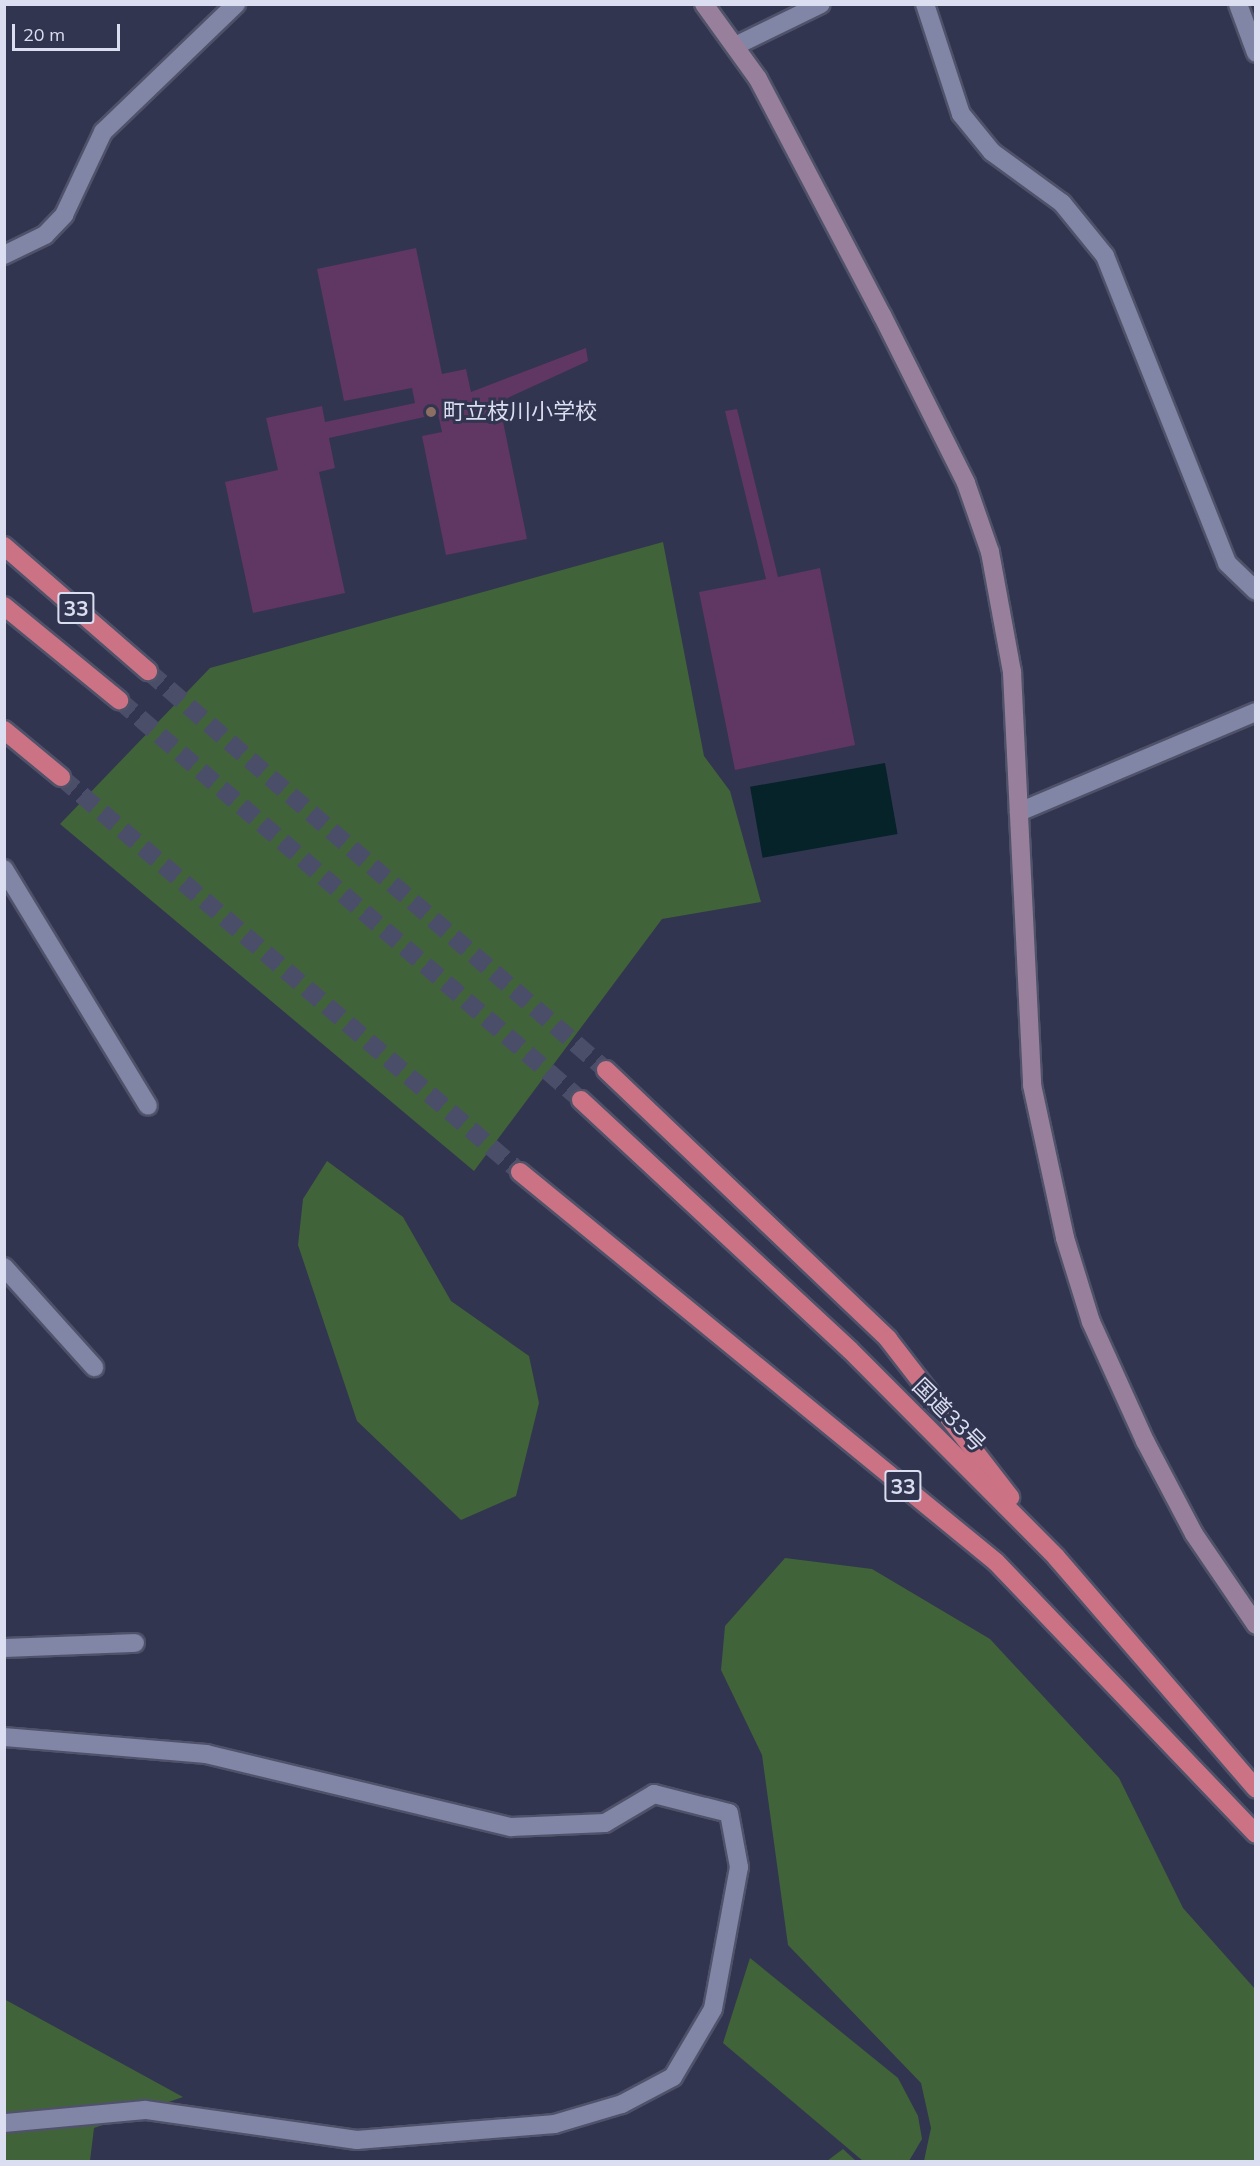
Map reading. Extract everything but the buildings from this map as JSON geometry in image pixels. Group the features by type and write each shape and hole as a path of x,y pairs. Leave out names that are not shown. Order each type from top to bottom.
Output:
{"highway":[{"name":"33","path":"4,546 148,671"},
{"name":"33","path":"4,606 119,700"},
{"path":"4,730 61,777"},
{"name":"33","path":"606,1070 888,1339 1056,1557"},
{"name":"国道33号","path":"581,1100 850,1350 1056,1557 1256,1789"},
{"name":"33","path":"520,1172 996,1562 1256,1834"}],"street":[{"path":"4,255 45,235 64,215 104,132 236,4"},
{"path":"704,4 737,45 966,483 1003,611 1019,812 1032,1085 1065,1238 1091,1322 1145,1441 1194,1534 1256,1625"},
{"path":"737,45 821,4"},
{"path":"925,4 961,114 992,152 1062,202 1105,256 1227,563 1256,591"},
{"path":"1238,4 1256,52"},
{"path":"1019,812 1256,712"},
{"path":"4,870 148,1106"},
{"path":"4,1267 94,1367"},
{"path":"4,1648 135,1643"},
{"path":"4,1737 206,1754 511,1827 605,1823 654,1794 729,1813 739,1866 713,2009 673,2077 622,2104 555,2124 357,2140 145,2110 4,2123"}],"green space":[{"path":"663,542 704,756 730,791 761,902 662,919 474,1171 60,824 210,668"},
{"path":"327,1161 403,1217 451,1301 529,1356 539,1403 516,1496 461,1520 357,1421 298,1245 303,1199"},
{"path":"785,1558 872,1569 990,1639 1119,1778 1183,1908 1255,1989 1255,2161 924,2161 931,2128 921,2083 788,1945 762,1755 721,1670 725,1626"},
{"path":"750,1958 898,2078 918,2116 922,2139 909,2161 863,2161 723,2043"},
{"path":"4,1999 183,2097 94,2128 90,2161 5,2161"},
{"path":"843,2149 856,2161 827,2161"}],"shaded area":[{"path":"885,763 898,834 763,858 750,787"}],"tunnel":[{"path":"148,671 606,1070"},
{"path":"119,700 581,1100"},
{"path":"61,777 520,1172"}],"place":[{"name":"町立枝川小学校","path":"431,412"}]}
